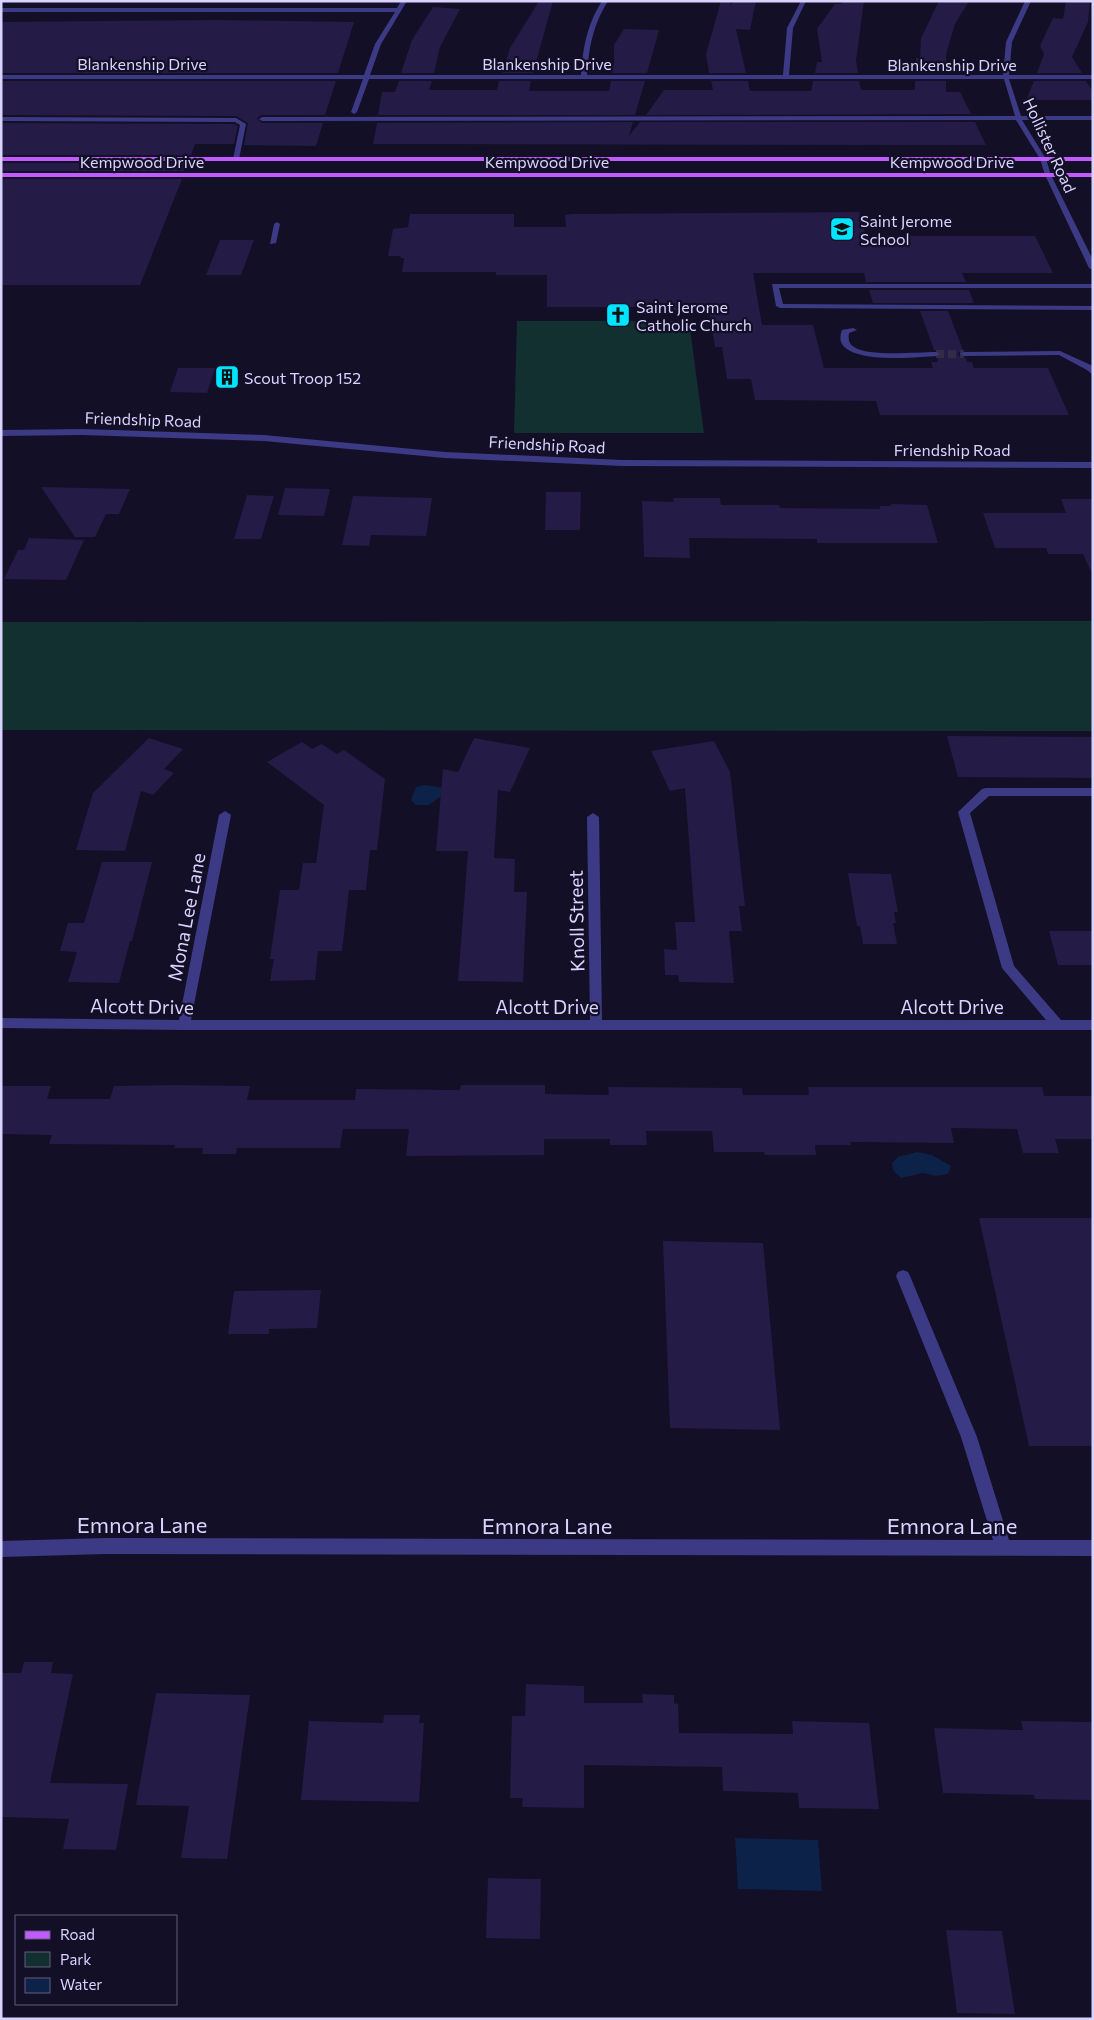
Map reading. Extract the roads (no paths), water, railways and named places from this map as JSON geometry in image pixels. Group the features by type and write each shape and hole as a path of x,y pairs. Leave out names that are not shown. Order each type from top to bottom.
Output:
{"main road":[{"name":"Kempwood Drive","path":"1,159 1093,159"},
{"path":"384,175 391,159"},
{"path":"748,159 749,174"},
{"name":"Kempwood Drive","path":"1,175 1093,175"}],"street":[{"path":"354,112 378,44 404,1"},
{"path":"584,76 587,35 596,14 605,1"},
{"path":"786,77 787,32 796,11 804,1"},
{"name":"Hollister Road","path":"1028,1 1009,42 1006,78 1019,120 1043,159 1048,175 1093,268"},
{"path":"1,10 397,10"},
{"name":"Blankenship Drive","path":"1,77 584,76 1093,78"},
{"path":"262,119 1019,120 1093,118"},
{"path":"1,119 236,120 244,124 236,159"},
{"path":"272,243 277,224"},
{"path":"1093,286 775,286 780,306 1093,308"},
{"path":"853,330 845,332 844,336 846,344 853,351 870,354 936,354"},
{"path":"964,354 1060,353 1090,368 1093,373"},
{"name":"Friendship Road","path":"1,432 83,432 264,438 445,455 622,463 1093,465"},
{"path":"1058,1025 1008,968 964,812 986,792 1093,792"},
{"name":"Mona Lee Lane","path":"184,1025 225,815"},
{"name":"Knoll Street","path":"593,816 596,1025"},
{"name":"Alcott Drive","path":"1,1023 184,1025 1093,1025"},
{"path":"903,1276 969,1437 1003,1548"},
{"name":"Emnora Lane","path":"1,1549 105,1546 1093,1548"}],"water":[{"path":"425,785 457,790 456,798 440,797 429,805 416,805 411,800 416,787"},
{"path":"917,1152 932,1155 951,1166 948,1174 936,1176 923,1173 901,1178 893,1170 892,1163 898,1157"},
{"path":"735,1838 818,1840 822,1891 738,1889"}],"tunnel":[{"path":"936,354 964,354"}],"place":[{"name":"Saint Jerome School","path":"842,229"},
{"name":"Saint Jerome Catholic Church","path":"618,315"},
{"name":"Scout Troop 152","path":"227,377"}]}
